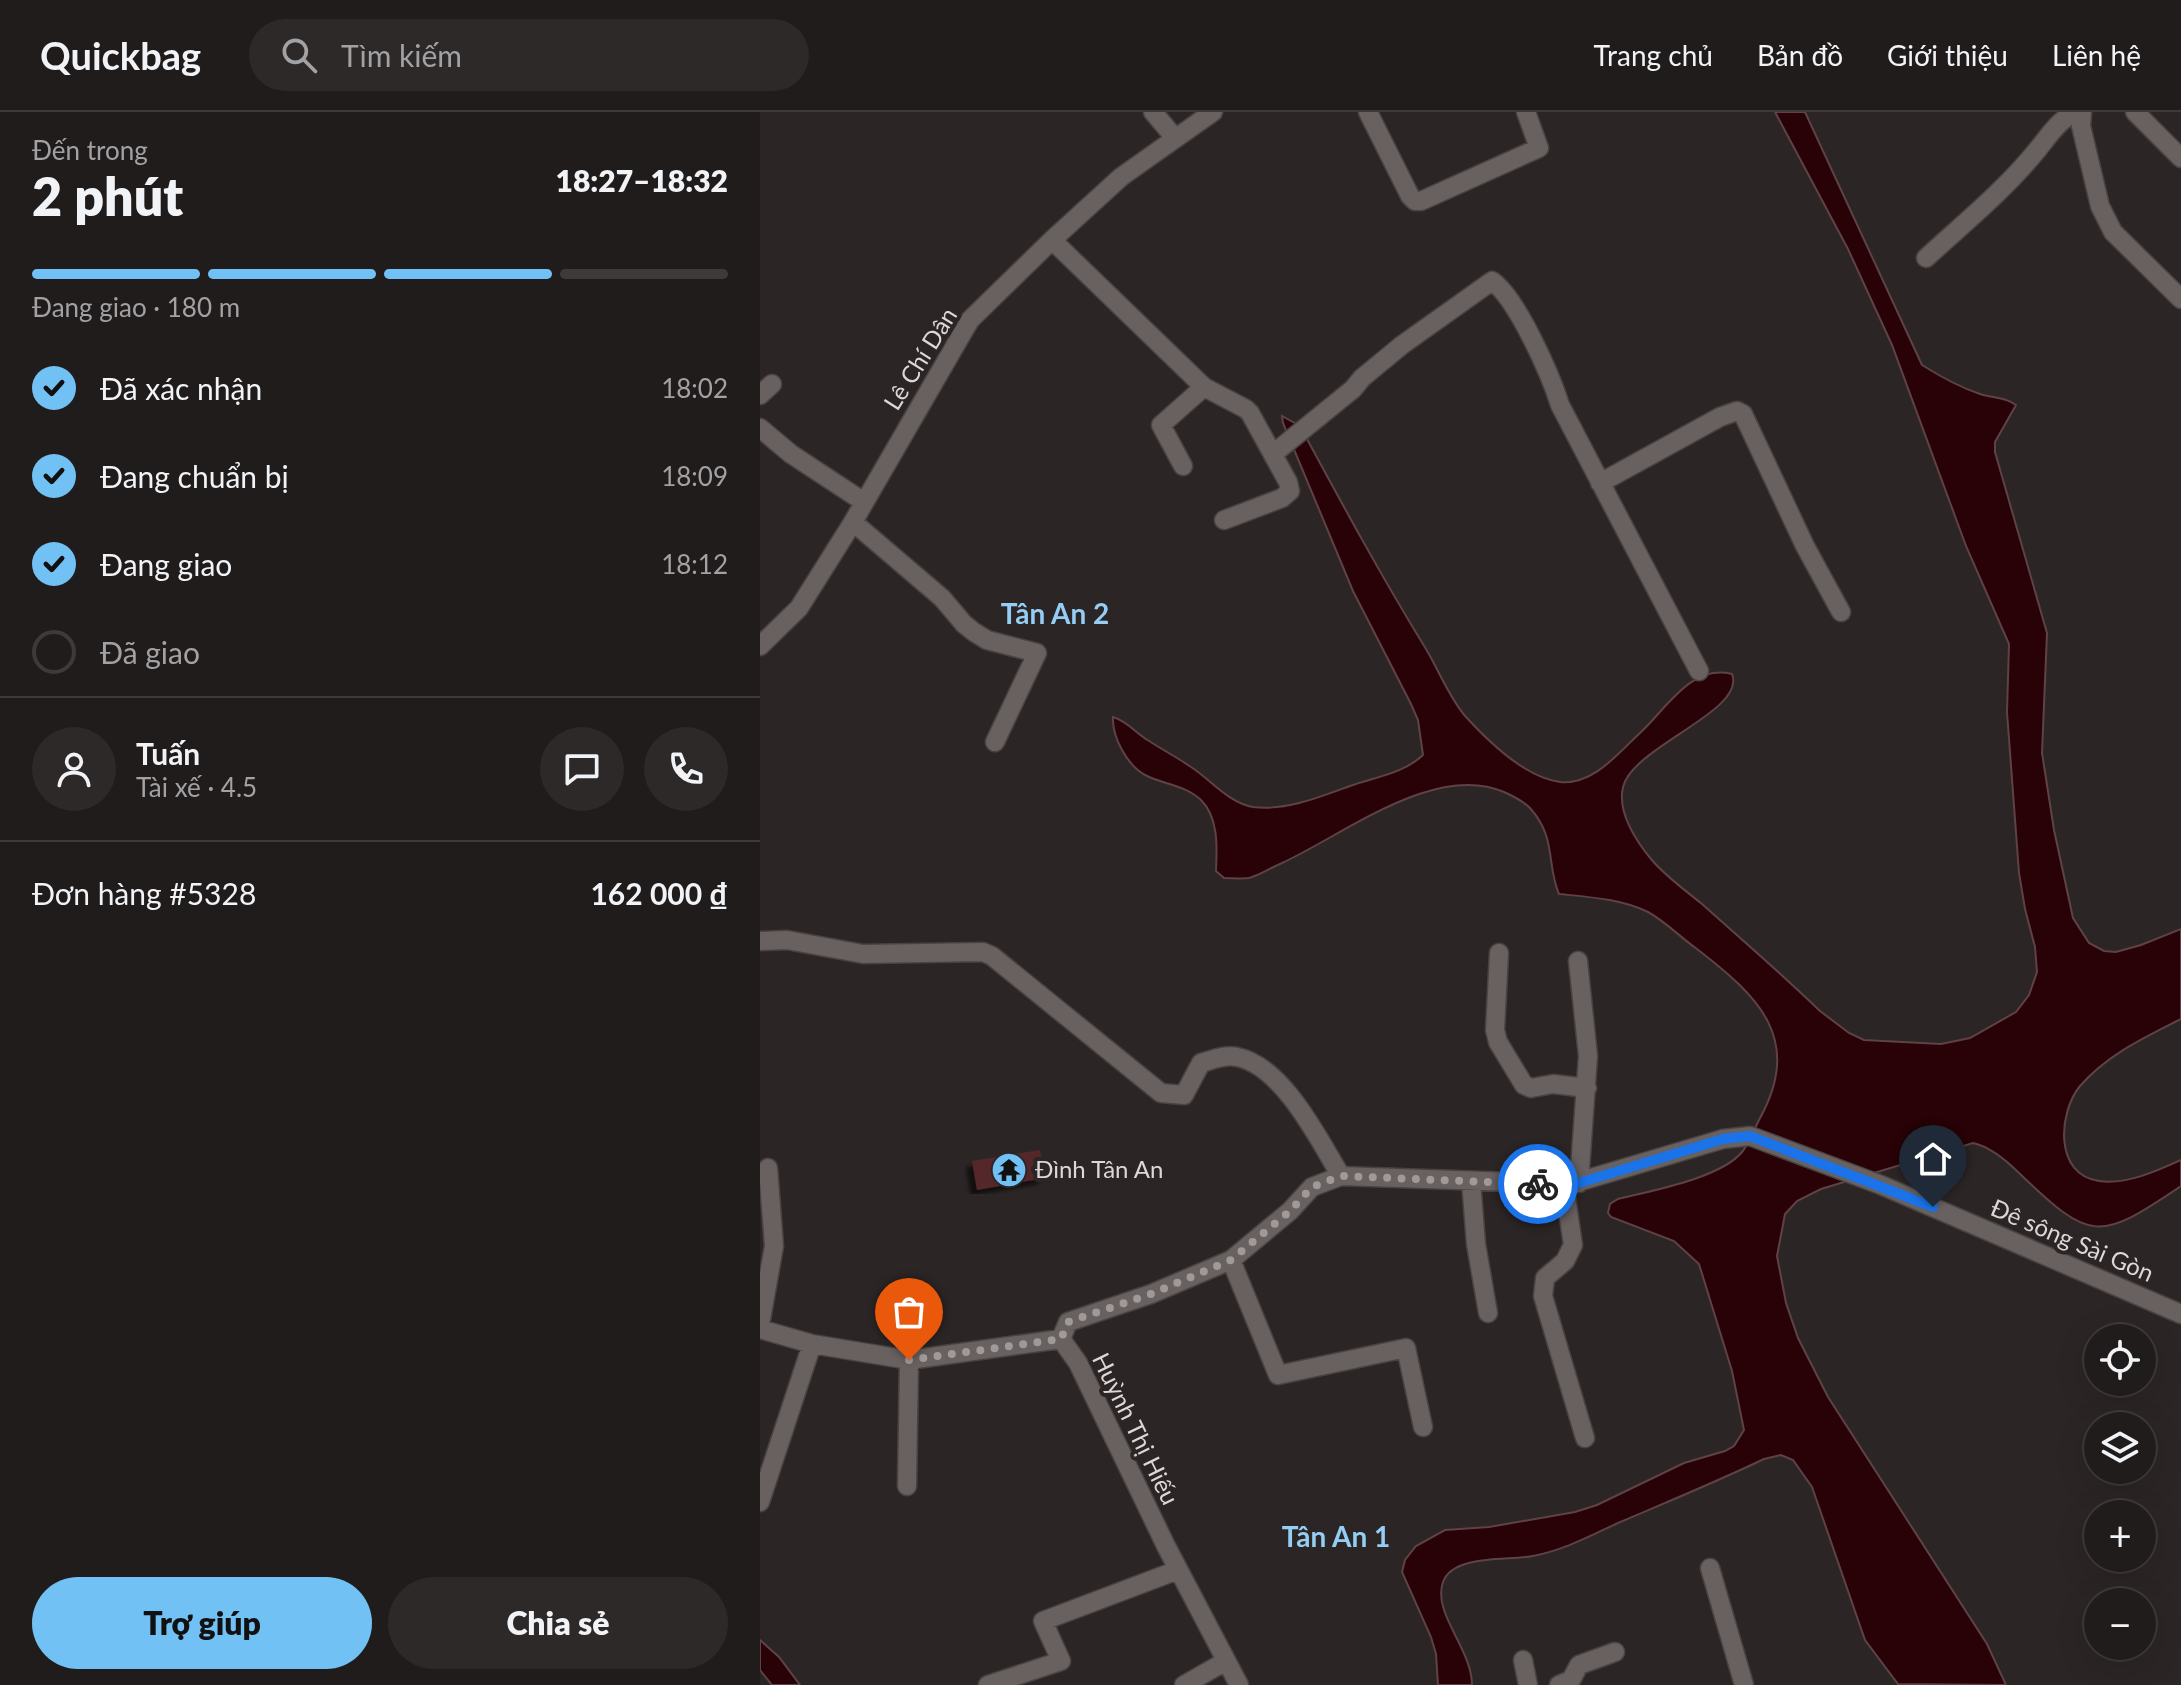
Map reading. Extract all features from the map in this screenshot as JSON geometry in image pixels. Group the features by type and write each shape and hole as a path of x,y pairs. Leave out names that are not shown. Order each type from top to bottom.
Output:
{"street":[{"path":"1153,112 1175,138"},
{"name":"Lê Chí Dân","path":"760,646 799,608 853,522 970,320 1121,177 1213,112"},
{"path":"1368,112 1415,201 1539,148 1526,112"},
{"path":"1926,258 2019,173 2056,127 2073,113 2080,112 2100,206 2113,232 2181,299"},
{"path":"2135,112 2181,158"},
{"path":"1052,240 1204,387 1246,409 1280,448 1290,491 1282,498 1224,520"},
{"path":"1280,448 1402,345 1492,281 1502,287 1513,306 1554,384 1560,405 1699,671"},
{"path":"1183,466 1161,425 1204,387"},
{"path":"1600,483 1720,417 1737,411 1743,414 1805,546 1841,612"},
{"path":"760,428 791,454 864,502"},
{"path":"853,522 942,598 974,632 987,640 1037,653 995,742"},
{"path":"761,936 863,954 983,952 992,956 1161,1093 1184,1095 1201,1063 1236,1056 1254,1063 1280,1084 1304,1113 1341,1176 1312,1187 1290,1211 1231,1260 1151,1294 1068,1322 1061,1339"},
{"path":"1499,953 1496,1036 1524,1085 1531,1088 1553,1084 1587,1088"},
{"path":"1578,961 1588,1056 1587,1088 1572,1184 1573,1245 1565,1261 1545,1278 1543,1296 1585,1438"},
{"name":"Đê sông Sài Gòn","path":"1341,1176 1572,1184 1723,1139 1750,1136 1860,1178 2181,1314"},
{"path":"760,1327 774,1246 768,1168"},
{"path":"1471,1181 1476,1244 1488,1313"},
{"path":"1231,1260 1278,1375 1406,1348 1423,1427"},
{"name":"Huỳnh Thị Hiếu","path":"760,1327 812,1344 909,1360 1061,1339 1078,1363 1178,1570 1239,1685"},
{"path":"760,1502 812,1344"},
{"path":"907,1486 909,1360"},
{"path":"1710,1568 1744,1685"},
{"path":"988,1685 1061,1661 1043,1621 1178,1570"},
{"path":"1559,1685 1571,1680 1579,1665 1615,1652"},
{"path":"1523,1660 1528,1685"},
{"path":"1184,1685 1226,1661"}],"shaded area":[{"path":"1775,112 1805,112 1922,365 1965,388 2016,405 1995,442 1995,452 2047,633 2042,753 2054,830 2073,918 2089,943 2104,951 2116,952 2141,945 2181,929 2181,1019 2115,1056 2080,1086 2067,1111 2064,1141 2067,1155 2084,1176 2099,1181 2120,1181 2152,1173 2181,1160 2181,1186 2131,1217 2112,1225 2096,1226 2080,1222 2063,1212 2003,1159 1973,1143 1821,1189 1797,1201 1785,1214 1777,1256 1786,1303 1798,1338 1828,1397 1987,1644 2006,1685 1898,1684 1865,1640 1812,1487 1793,1460 1781,1455 1764,1459 1555,1550 1533,1556 1483,1560 1449,1573 1443,1582 1443,1606 1466,1658 1472,1685 1438,1685 1436,1654 1431,1637 1402,1572 1405,1560 1416,1546 1445,1530 1489,1527 1575,1512 1597,1505 1684,1463 1725,1451 1734,1446 1744,1430 1732,1371 1699,1264 1674,1241 1611,1217 1608,1213 1610,1204 1618,1199 1702,1176 1732,1161 1742,1152 1772,1091 1777,1066 1776,1043 1756,1003 1739,985 1654,916 1616,901 1559,894 1544,830 1530,808 1511,795 1477,785 1449,786 1420,794 1391,805 1257,875 1224,878 1216,871 1216,834 1207,807 1188,791 1138,770 1118,742 1113,717 1191,767 1228,796 1253,807 1277,807 1315,799 1398,771 1423,755 1418,720 1353,591 1282,416 1300,426 1460,710 1496,747 1534,774 1560,782 1572,782 1594,773 1614,758 1692,682 1704,675 1732,674 1732,688 1723,702 1646,757 1631,772 1623,787 1625,816 1639,844 1662,871 1820,1011 1849,1033 1864,1040 1941,1044 1970,1038 2016,1012 2029,995 2037,972 2035,947 2019,873 2007,712 2009,644 1966,546 1892,345 1848,249"},
{"path":"760,1640 779,1657 800,1685 772,1685 760,1670"}],"building":[{"name":"Đình Tân An","path":"1040,1150 1045,1178 977,1190 972,1161"}],"way so far":[{"path":"909,1360 1061,1339 1068,1322 1151,1294 1231,1260 1290,1211 1312,1187 1341,1176 1538,1184"}],"place":[{"name":"Đình Tân An","path":"1009,1170"}],"district":[{"name":"Tân An 2","path":"1055,614"},
{"name":"Tân An 1","path":"1336,1537"}],"route":[{"path":"1538,1184 1579,1183 1723,1139 1750,1136 1933,1207"}]}
